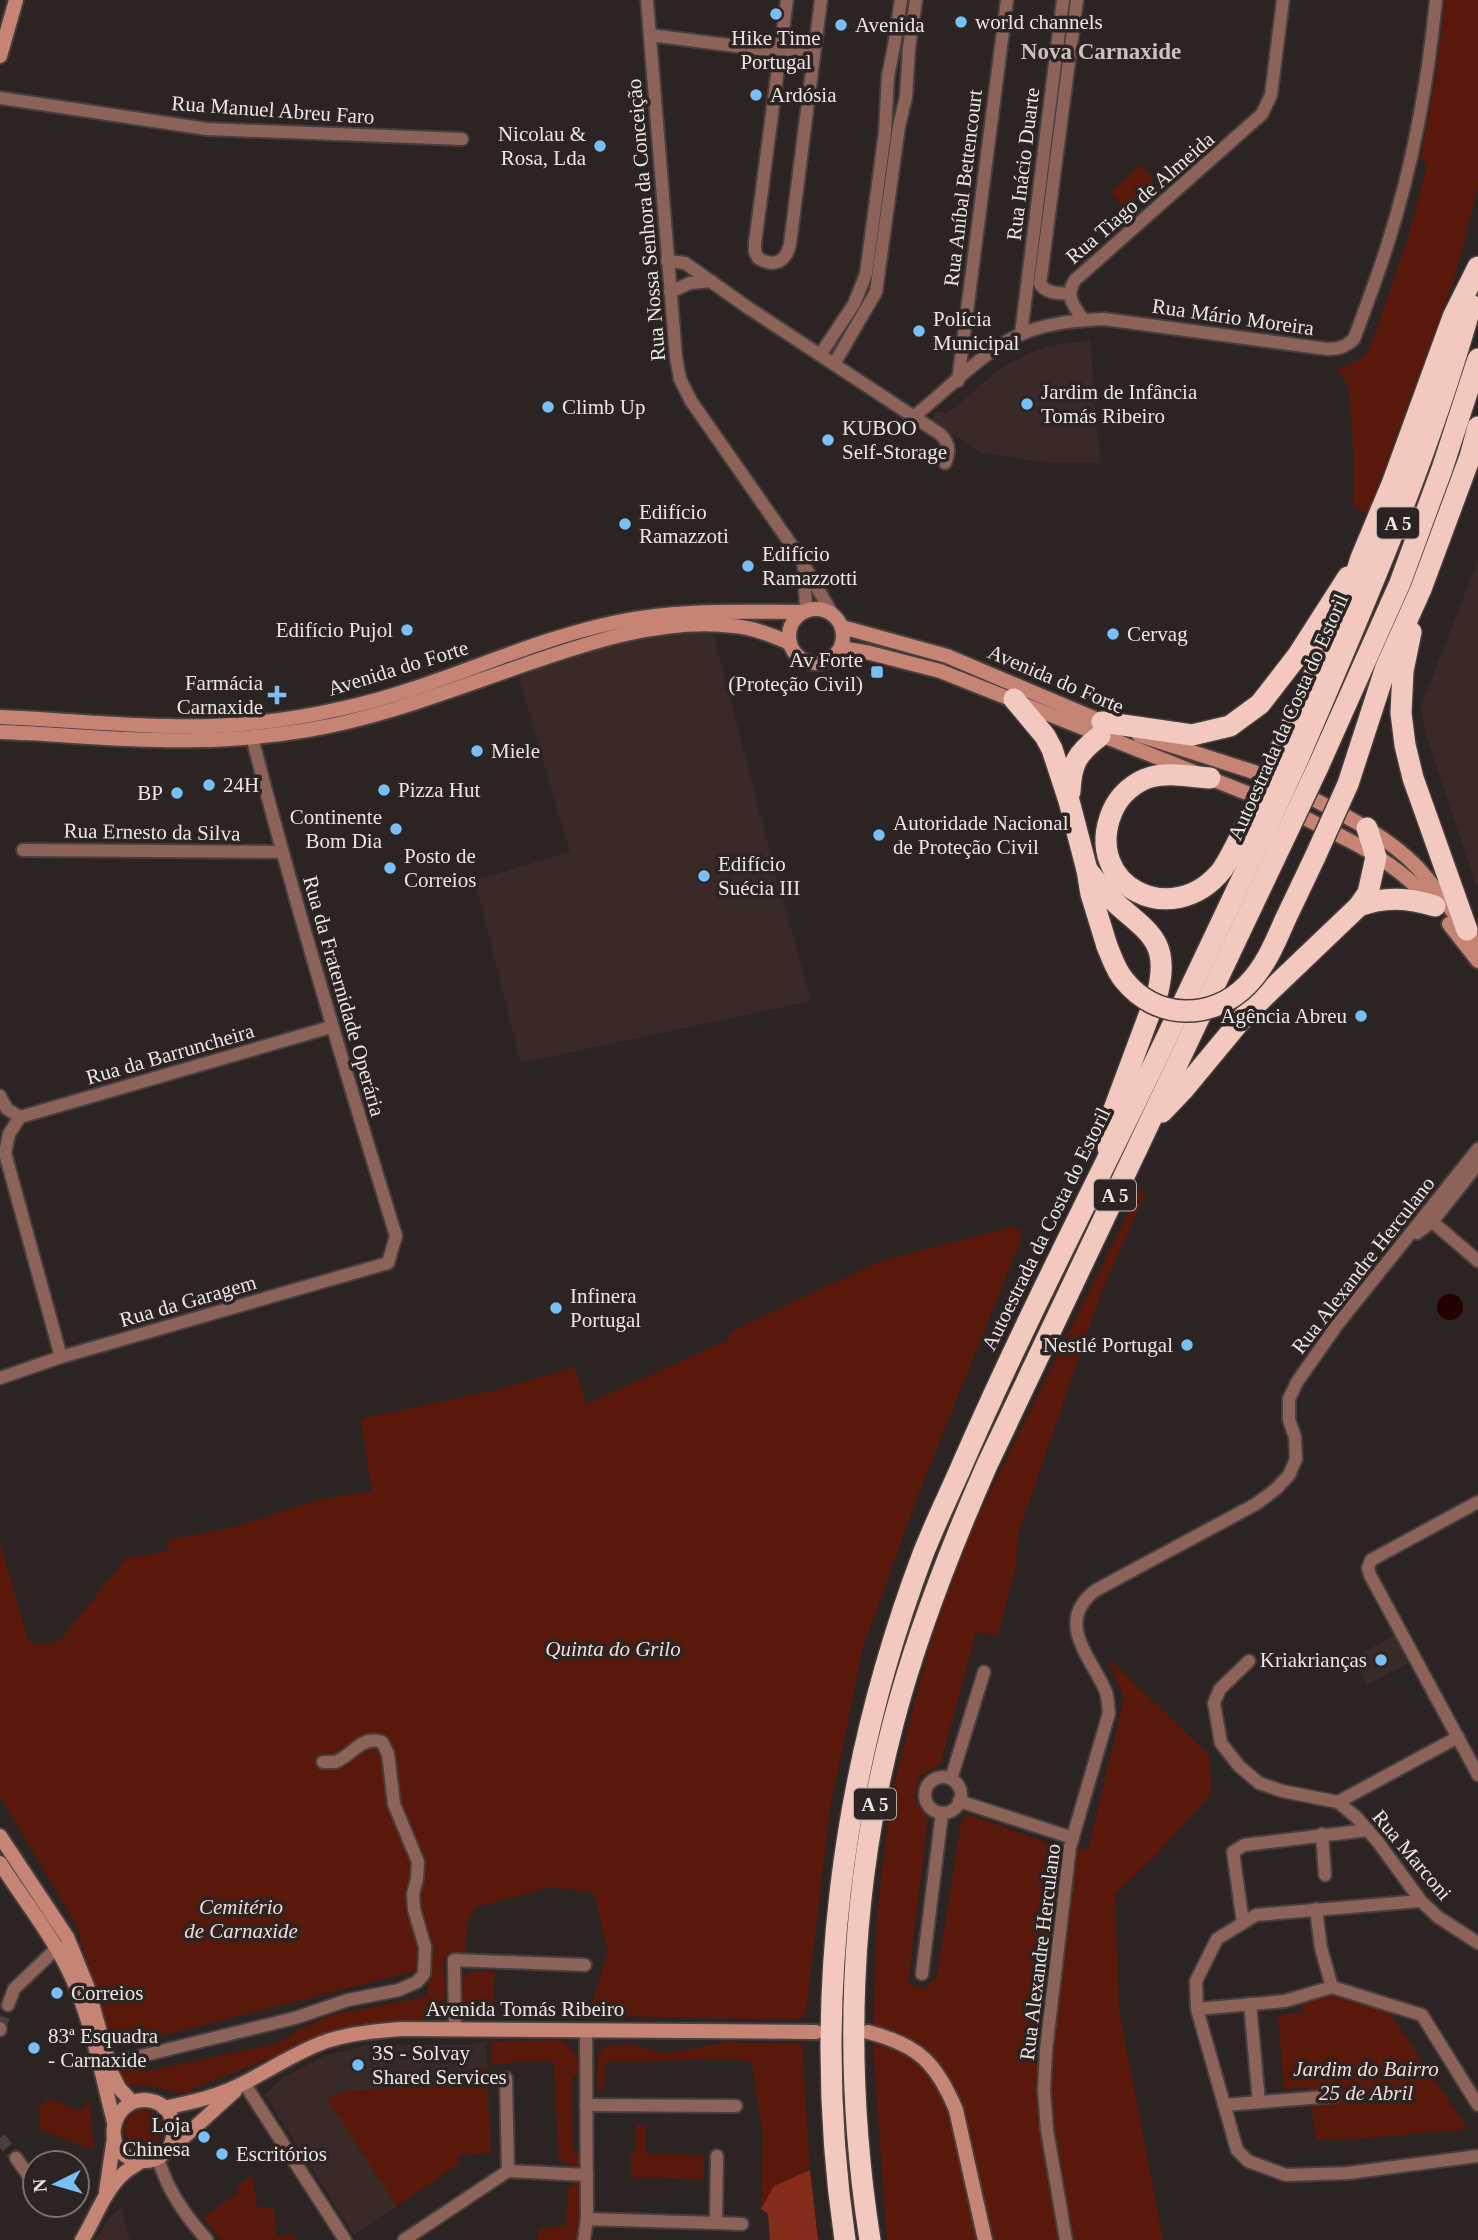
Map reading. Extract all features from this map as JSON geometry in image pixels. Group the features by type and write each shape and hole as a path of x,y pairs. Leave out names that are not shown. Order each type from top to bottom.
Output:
{"highway":[{"path":"1288,756 1453,317 1478,267"},
{"name":"Autoestrada da Costa do Estoril","path":"870,2240 858,2161 853,2089 853,2017 859,1926 870,1833 893,1723 924,1622 966,1513 1150,1123 1263,835 1288,756 1378,574 1421,462 1459,348 1478,280"},
{"name":"Autoestrada da Costa do Estoril","path":"845,2240 831,2098 831,1987 841,1874 851,1811 865,1741 896,1633 923,1554 998,1383 1263,835 1318,767 1400,583 1442,469 1478,359"},
{"path":"1014,699 1045,736 1069,801 1091,894 1107,946 1122,979 1150,1003 1171,1011 1208,1010 1227,1002 1249,984 1267,958 1348,784 1386,667 1420,589 1470,457 1478,427"},
{"path":"1069,801 1074,762 1106,729 1192,735 1230,726 1260,704 1298,655 1361,558"},
{"path":"1420,589 1403,671 1401,713 1404,734 1413,778 1472,937"},
{"path":"1210,778 1157,776 1139,782 1122,795 1111,814 1106,838 1115,870 1128,886 1147,896 1169,899 1190,895 1207,885 1263,835"},
{"path":"1150,1123 1184,1090 1246,1014 1359,906 1368,893 1376,857 1367,828"},
{"path":"1087,870 1110,897 1148,931 1156,942 1161,958 1162,974 1158,991 1110,1120 1106,1162"},
{"path":"1359,906 1396,898 1435,906"}],"street":[{"path":"0,57 16,0"},
{"name":"Rua Nossa Senhora da Conceição","path":"647,0 676,357 684,389 795,550 838,621"},
{"path":"787,0 755,243 758,258 771,264 785,259 790,244 821,0"},
{"path":"820,355 854,304 866,274 885,132 886,96 901,0"},
{"path":"834,364 876,292 899,126 906,97 916,0"},
{"name":"Rua Aníbal Bettencourt","path":"958,380 1007,0"},
{"name":"Rua Inácio Duarte","path":"1021,334 1063,0"},
{"name":"Rua Inácio Duarte","path":"1070,295 1052,293 1040,284 1077,0"},
{"name":"Rua Tiago de Almeida","path":"1083,319 1072,304 1070,295 1070,287 1075,280 1262,114 1271,95 1283,0"},
{"name":"Rua Mário Moreira","path":"1083,319 1104,318 1333,349 1341,348 1354,339 1389,242 1409,166 1424,96 1436,0"},
{"path":"650,35 814,56"},
{"path":"1051,90 1066,91"},
{"path":"886,96 895,100 906,97"},
{"name":"Rua Manuel Abreu Faro","path":"0,98 207,130 462,139"},
{"path":"667,261 685,264 946,440 949,454 945,463"},
{"path":"670,292 690,283 711,281"},
{"path":"913,417 996,348 1021,334 1083,319"},
{"name":"Rua Nossa Senhora da Conceição","path":"804,568 804,611"},
{"name":"Avenida do Forte","path":"0,718 189,726 270,722 362,704 616,622 694,612 820,609 838,621 947,656 1210,778 1286,809 1376,857 1408,878 1435,906 1478,961"},
{"path":"790,643 790,628 797,616 804,611"},
{"path":"838,621 843,641 841,648"},
{"name":"Avenida do Forte","path":"0,732 195,740 309,730 356,720 585,645 646,631 691,626 734,626 762,631 790,643 799,657 816,663 828,661 841,648 870,653 940,671 1106,729 1254,772 1296,790 1367,828 1416,867 1472,937"},
{"name":"Rua da Fraternidade Operária","path":"252,737 331,1027 396,1236 388,1263"},
{"name":"Rua Ernesto da Silva","path":"23,850 282,852"},
{"name":"Rua da Barruncheira","path":"20,1117 331,1027"},
{"path":"0,1096 8,1109 20,1117 9,1134 5,1153 61,1357"},
{"name":"Rua Alexandre Herculano","path":"1066,2240 1046,2130 1044,2073 1068,1860 1109,1713 1105,1691 1079,1642 1077,1621 1081,1607 1087,1597 1096,1590 1256,1504 1289,1475 1296,1459 1295,1437 1289,1419 1289,1399 1297,1382 1336,1325 1403,1244 1429,1219 1478,1149"},
{"path":"1478,1159 1477,1165 1429,1219 1478,1261"},
{"name":"Rua da Garagem","path":"0,1378 61,1357 388,1263"},
{"path":"1477,1506 1371,1560 1368,1568 1478,1775"},
{"path":"1249,1661 1216,1695 1214,1703 1220,1743 1241,1769 1259,1783 1282,1791 1338,1802 1458,1737"},
{"path":"951,1779 984,1672"},
{"path":"109,2064 295,2018 348,2000 399,1990 417,1983 424,1974 425,1947 414,1909 413,1894 418,1862 394,1804 388,1754 382,1742 375,1740 364,1742 334,1762 323,1762"},
{"path":"935,1779 951,1779 960,1791 960,1801 955,1808 942,1813 936,1812 928,1806 926,1790 935,1779"},
{"path":"960,1801 1073,1838"},
{"name":"Rua Marconi","path":"1338,1802 1368,1830 1421,1901 1438,1917 1478,1943"},
{"path":"922,1974 942,1813"},
{"path":"1243,1923 1233,1852 1244,1844 1368,1830"},
{"path":"1322,1834 1325,1875"},
{"path":"0,1836 67,1937 87,1986 109,2064 119,2088 132,2102"},
{"path":"0,1863 57,1948 74,1981 87,2019 114,2122 105,2197"},
{"path":"1421,1901 1256,1915 1217,1940 1196,1981 1197,2009 1237,2150 1248,2161 1286,2175 1348,2173 1478,2156"},
{"path":"1316,1909 1321,1948 1332,1987"},
{"path":"8,2005 13,1989 57,1948"},
{"path":"455,2029 454,1961 585,1965"},
{"path":"1197,2009 1285,2001 1332,1987 1422,2015 1478,2105"},
{"path":"1250,2004 1259,2102"},
{"name":"Avenida Tomás Ribeiro","path":"164,2108 202,2100 244,2083 292,2056 342,2036 381,2030 816,2032"},
{"path":"584,2240 587,2219 586,2030"},
{"path":"868,2032 886,2037 922,2056 937,2072 947,2089 956,2109 985,2240"},
{"path":"506,2078 508,2171"},
{"path":"244,2083 345,2240"},
{"name":"Avenida Tomás Ribeiro","path":"163,2153 244,2083"},
{"path":"1224,2105 1335,2096"},
{"path":"114,2122 124,2107 132,2102 149,2100 164,2108 170,2115 174,2132 163,2153 163,2178 184,2213 207,2240"},
{"path":"586,2105 736,2106"},
{"path":"114,2138 124,2154 141,2161"},
{"path":"82,2240 105,2197 121,2175 141,2161 163,2153"},
{"path":"716,2223 718,2156"},
{"path":"16,2158 21,2165"},
{"path":"404,2240 508,2171 587,2175"},
{"path":"587,2219 742,2224"}],"shaded area":[{"name":"Jardim de Infância Tomás Ribeiro","path":"1090,341 1100,463 1050,463 980,452 934,422 936,412 948,413 1002,367 1035,351 1062,343"},
{"path":"1478,560 1478,891 1425,732 1421,706"},
{"path":"712,628 811,1001 521,1063 475,880 570,852 519,679 528,668 605,647 676,632"},
{"path":"1450,1294 1459,1298 1463,1307 1459,1316 1450,1320 1441,1316 1437,1307 1441,1298"},
{"name":"Kriakrianças","path":"1395,1635 1410,1662 1367,1685 1353,1658"},
{"path":"486,2041 491,2153 460,2155 458,2164 354,2235 265,2095 284,2077 324,2056 367,2045 467,2045"},
{"path":"810,2170 818,2240 770,2240 768,2214 761,2209 774,2186"},
{"path":"121,2208 130,2240 95,2240 111,2217"}],"green space":[{"path":"1445,0 1478,0 1478,186 1454,280 1368,512 1353,508 1349,391 1338,369 1362,358 1371,346 1408,238 1427,166 1421,156 1436,76"},
{"path":"1140,165 1154,179 1125,208 1111,193"},
{"path":"1140,1189 1145,1194 1101,1293 1018,1534 1016,1565 998,1636 976,1632 940,1765 919,1777 914,1798 928,1819 908,1983 925,1990 937,1976 961,1823 967,1814 1045,1842 1088,1850 1124,1699 1108,1658 1209,1755 1211,1793 1157,1854 1115,1895 1119,2010 1163,2240 887,2240 873,2044 877,1915 890,1801 923,1669 955,1562"},
{"name":"Quinta do Grilo","path":"1012,1227 1020,1230 1021,1239 918,1495 863,1647 830,1808 806,2012 799,2020 604,2016 589,2013 608,1952 594,1893 551,1887 475,1907 467,1923 465,1955 443,1958 445,1996 441,2018 345,2028 192,2089 189,2093 123,2083 119,2075 124,2066 141,2062 144,2072 280,2043 297,2031 328,2016 427,1996 430,1965 113,2048 76,1924 0,1796 0,1543 28,1640 40,1645 60,1641 126,1558 169,1551 167,1540 234,1527 317,1500 372,1491 361,1419 500,1389 575,1367 586,1404 728,1340 734,1330 880,1261"},
{"path":"495,1972 492,2010 474,2013 462,2008 460,1981 467,1973"},
{"name":"Jardim do Bairro 25 de Abril","path":"1316,1988 1386,2008 1468,2129 1316,2140 1309,2087 1284,2089 1278,2015 1303,2013 1302,2004"},
{"path":"561,2040 575,2053 579,2066 579,2072 572,2078 573,2152 580,2155 579,2167 575,2169 559,2160 554,2061 492,2065 492,2042"},
{"path":"728,2042 802,2044 810,2170 774,2186 761,2209 763,2137 752,2063 742,2059 605,2062 604,2090 598,2090 598,2055 605,2046 630,2044 665,2054"},
{"path":"486,2067 491,2153 460,2155 458,2164 397,2206 327,2099 345,2091 469,2084 469,2069"},
{"path":"49,2098 80,2111 89,2100 94,2150 41,2130 38,2109"},
{"path":"143,2110 156,2116 162,2129 156,2142 143,2148 130,2142 124,2129 130,2116"},
{"path":"636,2125 646,2125 646,2154 704,2155 704,2179 631,2177 631,2151 635,2151"},
{"path":"252,2175 257,2207 274,2207 276,2236 296,2236 296,2240 221,2240 203,2218 239,2192 237,2187"},
{"path":"575,2181 581,2187 579,2240 538,2240 539,2229 566,2225 568,2190"}],"tunnel":[{"path":"0,2028 8,2005"},
{"path":"0,2138 16,2158"}],"place":[{"name":"Hike Time Portugal","path":"776,14"},
{"name":"world channels","path":"961,22"},
{"name":"Avenida","path":"841,25"},
{"name":"Ardósia","path":"756,95"},
{"name":"Nicolau & Rosa, Lda","path":"600,146"},
{"name":"Polícia Municipal","path":"919,331"},
{"name":"Jardim de Infância Tomás Ribeiro","path":"1027,404"},
{"name":"Climb Up","path":"548,407"},
{"name":"KUBOO Self-Storage","path":"828,440"},
{"name":"Edifício Ramazzoti","path":"625,524"},
{"name":"Edifício Ramazzotti","path":"748,566"},
{"name":"Edifício Pujol","path":"407,630"},
{"name":"Cervag","path":"1113,634"},
{"name":"Av Forte (Proteção Civil)","path":"877,672"},
{"name":"Farmácia Carnaxide","path":"277,695"},
{"name":"Miele","path":"477,751"},
{"name":"24H","path":"209,785"},
{"name":"Pizza Hut","path":"384,790"},
{"name":"BP","path":"177,793"},
{"name":"Continente Bom Dia","path":"396,829"},
{"name":"Autoridade Nacional de Proteção Civil","path":"879,835"},
{"name":"Posto de Correios","path":"390,868"},
{"name":"Edifício Suécia III","path":"704,876"},
{"name":"Agência Abreu","path":"1361,1016"},
{"name":"Infinera Portugal","path":"556,1308"},
{"name":"Nestlé Portugal","path":"1187,1345"},
{"name":"Kriakrianças","path":"1381,1660"},
{"name":"Correios","path":"57,1993"},
{"name":"83ª Esquadra - Carnaxide","path":"34,2048"},
{"name":"3S - Solvay Shared Services","path":"358,2065"},
{"name":"Loja Chinesa","path":"204,2137"},
{"name":"Escritórios","path":"222,2154"}],"district":[{"name":"Nova Carnaxide","path":"1101,51"}],"park label":[{"name":"Cemitério de Carnaxide","path":"241,1919"}]}
